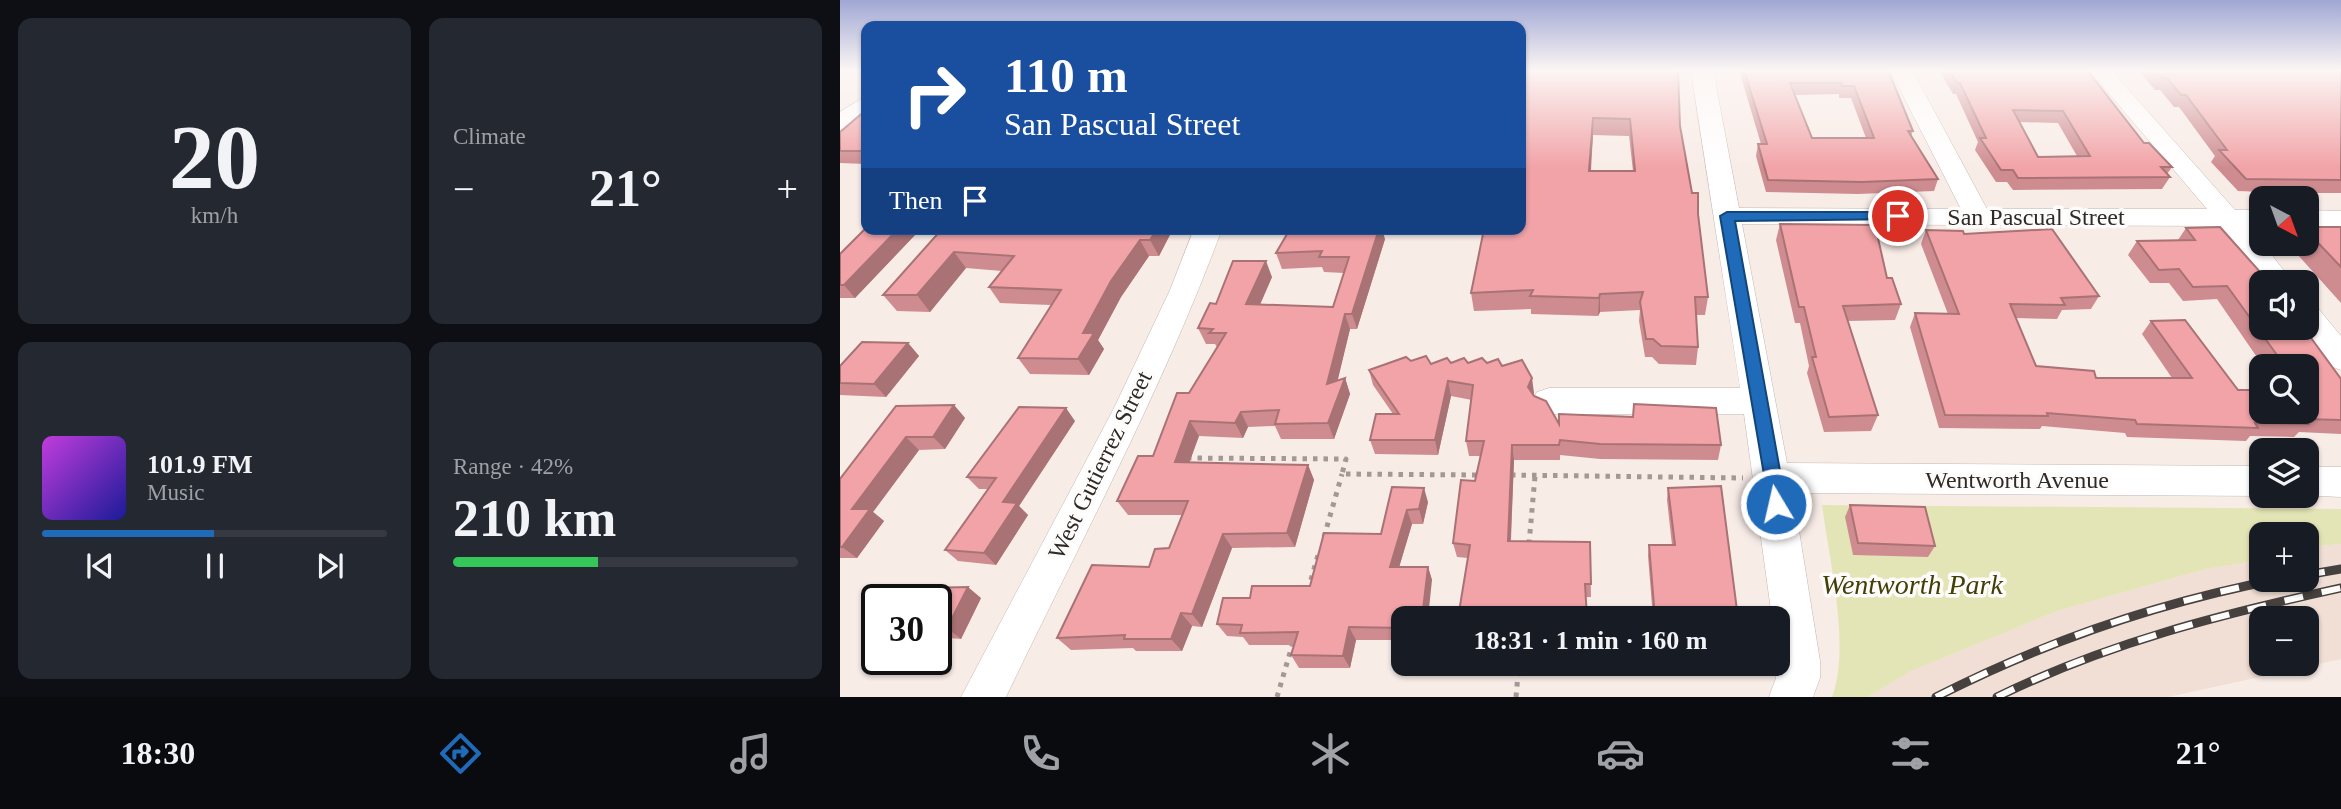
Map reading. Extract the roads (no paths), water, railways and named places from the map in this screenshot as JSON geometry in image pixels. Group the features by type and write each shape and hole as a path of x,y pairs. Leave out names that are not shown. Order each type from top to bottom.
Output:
{"street":[{"path":"840,123 855,103"},
{"path":"1708,103 1772,478 1800,661 1798,678 1791,697"},
{"path":"1918,103 1978,216"},
{"path":"2127,103 2269,270"},
{"name":"San Pascual Street","path":"1727,216 2249,217"},
{"path":"2319,218 2341,219"},
{"name":"West Gutierrez Street","path":"983,697 1107,457 1189,280 1206,235"},
{"path":"2319,331 2341,358"},
{"path":"1549,401 1759,401"},
{"name":"Wentworth Avenue","path":"1772,478 2249,481"},
{"path":"2319,482 2341,482"}],"railway":[{"path":"2319,573 2341,569"},
{"path":"1936,697 2061,641 2147,612 2249,585"},
{"path":"1997,697 2080,661 2166,632 2341,588"}],"park label":[{"name":"Wentworth Park","path":"1912,584"}]}
